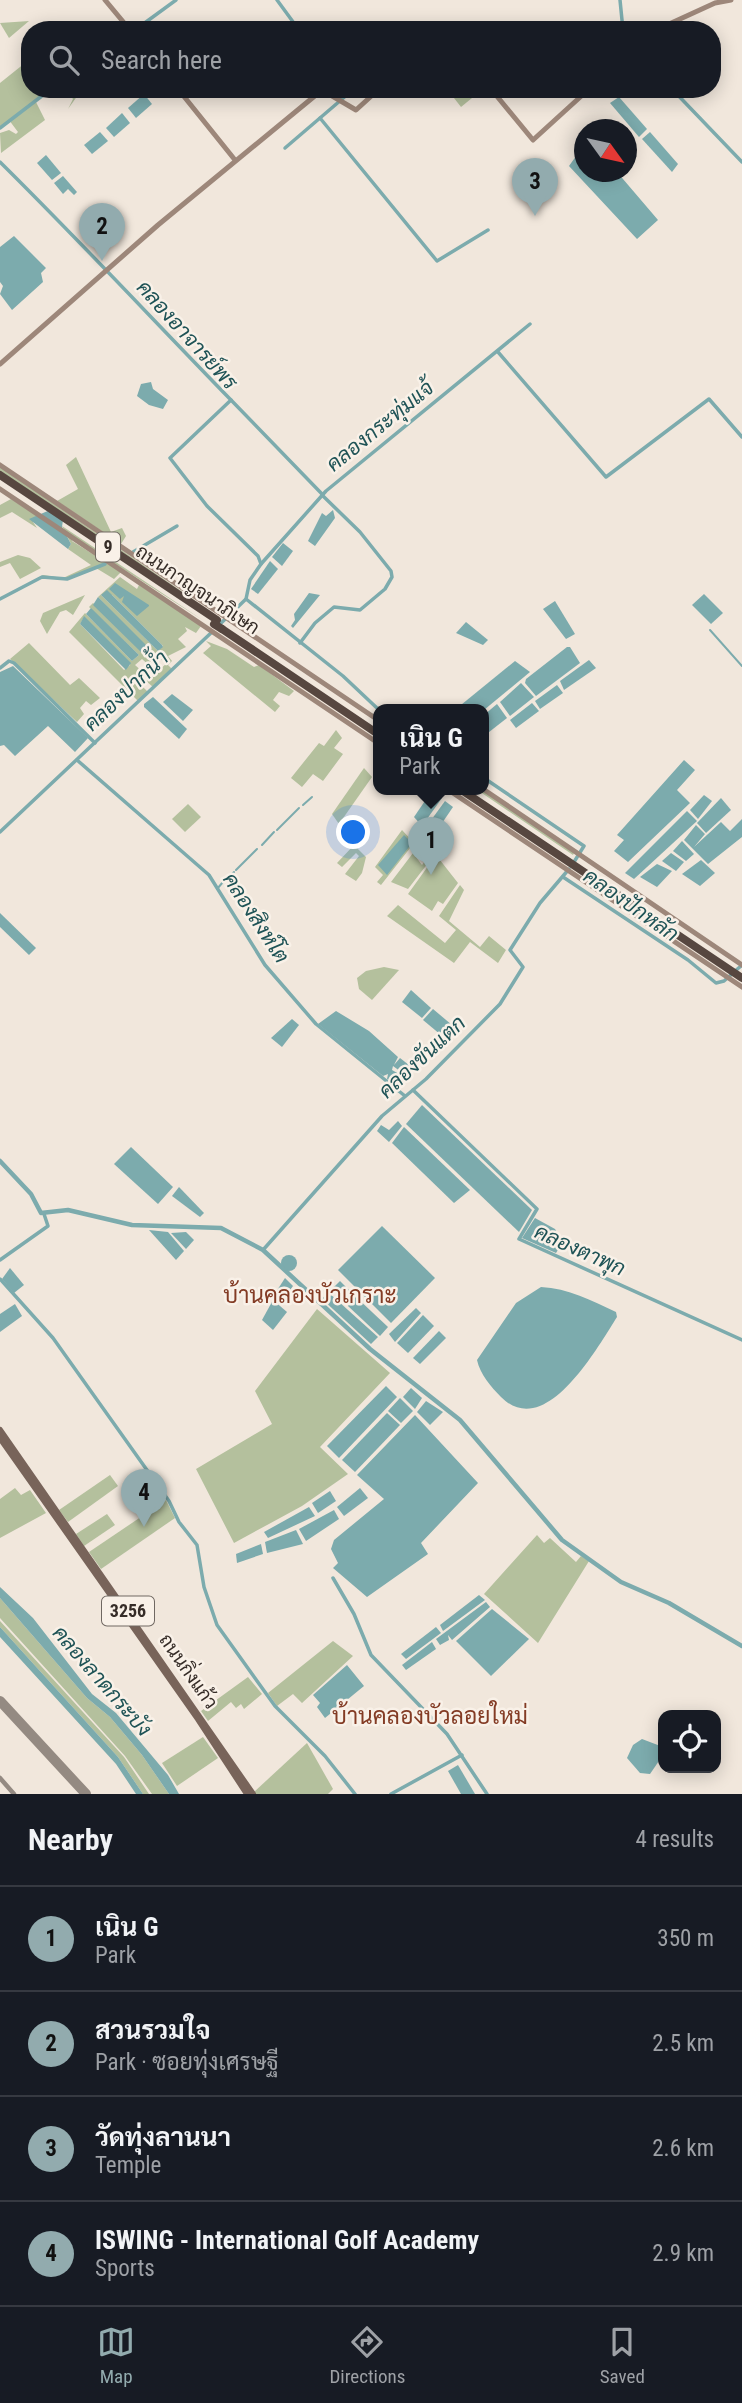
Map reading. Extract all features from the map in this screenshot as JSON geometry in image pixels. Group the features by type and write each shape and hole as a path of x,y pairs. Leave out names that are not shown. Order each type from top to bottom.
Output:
{"highway":[{"name":"ถนนกาญจนาภิเษก","path":"0,475 373,730"},
{"name":"ถนนกาญจนาภิเษก","path":"0,481 38,510 66,525 373,725"},
{"path":"469,795 573,861"},
{"path":"478,795 736,972"}],"main road":[{"path":"105,0 122,21"},
{"path":"676,21 715,3 731,0"},
{"path":"185,98 235,160"},
{"path":"0,364 235,160 312,98"},
{"path":"332,98 357,109 369,98"},
{"path":"498,98 533,140 579,98"},
{"path":"0,465 183,589 222,619 211,628 183,612 73,538 38,510 0,489"},
{"path":"183,589 219,625 234,646"},
{"path":"183,612 219,625 243,629"},
{"path":"373,716 243,629 226,621 217,630 234,646 373,739"},
{"path":"489,794 573,861"},
{"path":"458,795 573,861"},
{"path":"736,972 742,987"},
{"name":"ถนนกิ่งแก้ว","path":"0,1430 253,1794"},
{"name":"ถนนกิ่งแก้ว","path":"0,1438 166,1669 247,1794"}],"green space":[{"path":"21,22 21,28 9,38 0,23"},
{"path":"21,66 21,98 38,98 35,100 45,120 1,153 0,133 9,130 16,134 18,132 9,120 0,127 0,83"},
{"path":"454,98 472,98 461,107"},
{"path":"76,457 111,532 122,528 126,536 121,544 57,501 78,489 66,465"},
{"path":"0,467 212,612 0,471"},
{"path":"11,499 37,516 33,522 37,528 12,512 0,518 0,505"},
{"path":"62,526 204,621 72,536 72,541 121,572 114,579 96,568 66,580 42,578 0,600 43,575 63,578 91,565 68,549 71,544"},
{"path":"18,555 30,558 41,568 20,579 10,563 0,567 0,562"},
{"path":"120,577 137,589 139,585 201,626 196,633 185,627 187,631 178,639 186,647 168,656 172,661 168,665 172,669 153,687 146,681 142,686 148,692 138,701 69,632 85,613 132,661 139,655 89,607 93,603 147,649 98,597","holes":["101,595 112,595 163,646 158,651","84,617 130,663 130,665 124,670 80,624","151,650 166,664 146,681 143,678 145,674 135,665 142,659 152,668 155,665 146,658"]},
{"path":"85,595 73,615 66,610 60,612 47,634 40,621 43,613"},
{"path":"206,641 227,649 254,667 259,665 294,691 289,696 279,692 273,700 280,706 275,712 203,653 211,646"},
{"path":"29,643 70,685 79,678 100,698 91,705 86,701 80,708 84,714 77,722 10,659"},
{"path":"336,730 342,738 334,748 343,754 323,781 313,774 302,787 291,778 319,743 324,746"},
{"path":"364,768 372,777 339,824 332,814"},
{"path":"485,795 489,795 574,853 573,855"},
{"path":"188,804 201,817 185,832 172,819"},
{"path":"402,830 414,843 381,885 377,882 383,875 375,867"},
{"path":"354,845 366,857 362,873 356,881 345,874 359,856 356,853 342,867 337,863"},
{"path":"433,851 435,854 408,889 391,882 413,853 422,865"},
{"path":"436,855 458,883 443,904 438,901 432,911 408,894"},
{"path":"460,885 464,890 449,921 480,947 489,936 506,950 498,963 470,942 454,963 387,916 398,905 445,943 456,930 439,916"},
{"path":"384,967 399,970 372,1000 359,989 357,978 366,971"},
{"path":"317,1309 390,1373 320,1447 348,1474 302,1506 234,1543 196,1469 272,1424 255,1391"},
{"path":"110,1475 118,1486 68,1522 59,1510"},
{"path":"15,1488 21,1495 30,1490 46,1513 0,1538 0,1499"},
{"path":"166,1500 175,1518 101,1569 89,1552"},
{"path":"107,1514 115,1525 84,1546 76,1534"},
{"path":"537,1535 544,1543 550,1538 576,1562 581,1556 589,1561 538,1643 484,1594"},
{"path":"0,1598 87,1698 110,1717 142,1755 169,1794 152,1794 125,1756 0,1618"},
{"path":"0,1621 124,1757 149,1794 143,1794 118,1757 0,1627"},
{"path":"333,1641 353,1656 302,1703 293,1694 277,1706 268,1693"},
{"path":"248,1677 262,1694 244,1709 241,1704 236,1708 231,1702 208,1721 201,1711"},
{"path":"203,1737 218,1758 177,1786 162,1763"},
{"path":"307,1743 333,1789 328,1794 254,1792"}],"water":[{"path":"139,98 147,98 152,104 136,118 128,108"},
{"path":"618,98 647,129 639,137 637,119 624,119 610,103"},
{"path":"122,113 130,123 114,137 106,128"},
{"path":"100,132 108,141 92,154 84,145"},
{"path":"650,132 678,164 672,172 642,139"},
{"path":"46,155 61,173 52,180 37,163"},
{"path":"574,159 574,171 569,166"},
{"path":"63,176 77,192 74,195 68,189 63,194 54,183"},
{"path":"584,182 626,182 658,220 637,239"},
{"path":"14,236 46,268 41,273 43,282 12,310 0,294 3,286 0,282 0,247"},
{"path":"151,382 153,389 168,400 163,409 149,405 137,396 141,384"},
{"path":"50,510 63,520 62,527 71,544 68,549 29,519"},
{"path":"333,510 335,518 315,546 308,541 322,513 326,516"},
{"path":"283,543 293,551 282,566 272,557"},
{"path":"270,561 278,569 258,594 251,589"},
{"path":"115,583 149,606 137,616 122,602 124,596 120,599 109,589"},
{"path":"107,590 163,647 158,651 101,595"},
{"path":"309,593 320,595 293,628 291,626 295,620 294,614"},
{"path":"704,594 723,613 711,624 692,605"},
{"path":"98,597 148,647 143,654 93,605"},
{"path":"555,601 575,634 566,639 543,609"},
{"path":"91,608 139,655 132,661 86,614"},
{"path":"84,616 131,663 126,670 80,624"},
{"path":"466,622 488,640 483,645 456,633"},
{"path":"570,647 580,663 536,696 525,683 526,679"},
{"path":"589,660 596,668 564,690 560,681"},
{"path":"515,661 530,672 489,706 462,704"},
{"path":"13,666 88,738 75,752 48,726 15,756 4,745 0,746 0,672"},
{"path":"521,683 534,697 510,716 500,702"},
{"path":"557,685 563,693 540,709 535,701"},
{"path":"172,694 193,710 183,721 163,702"},
{"path":"153,697 187,729 179,739 144,707"},
{"path":"532,703 539,711 516,728 510,720"},
{"path":"497,704 507,718 489,732 489,711"},
{"path":"684,760 695,770 677,790 690,803 628,862 614,851 624,840 617,835"},
{"path":"429,795 442,798 422,826 414,817"},
{"path":"704,795 712,801 698,819 690,810"},
{"path":"721,798 731,810 706,833 697,823"},
{"path":"445,801 453,807 436,832 429,823"},
{"path":"687,811 697,821 634,879 625,873"},
{"path":"742,819 742,837 708,864 684,840 696,825 705,834 694,847 721,822 730,831"},
{"path":"404,835 411,842 409,847 387,875 378,865"},
{"path":"682,841 694,854 686,861 673,851"},
{"path":"671,853 684,862 676,871 662,861"},
{"path":"701,860 715,873 700,886 682,874"},
{"path":"657,864 672,871 657,887 640,877"},
{"path":"0,913 36,948 29,955 0,927"},
{"path":"411,990 431,1008 422,1018 402,1002"},
{"path":"433,1009 452,1025 448,1035 441,1035 423,1020"},
{"path":"336,1011 369,1031 398,1057 394,1065 400,1058 414,1069 408,1077 393,1066 392,1070 406,1078 398,1088 387,1079 388,1074 383,1076 318,1024"},
{"path":"292,1019 299,1025 282,1047 271,1038"},
{"path":"422,1105 532,1210 519,1232 406,1124"},
{"path":"398,1121 402,1126 389,1142 377,1131 381,1125 389,1130"},
{"path":"404,1127 470,1190 454,1203 392,1143"},
{"path":"131,1147 173,1187 158,1204 114,1164"},
{"path":"179,1187 204,1213 200,1217 172,1196"},
{"path":"535,1218 555,1229 563,1242 556,1253 522,1238"},
{"path":"382,1226 435,1278 391,1323 338,1270"},
{"path":"149,1230 168,1232 184,1251 176,1260"},
{"path":"186,1232 194,1240 186,1249 171,1233"},
{"path":"289,1255 297,1263 289,1271 281,1263"},
{"path":"10,1268 24,1285 14,1293 2,1279"},
{"path":"285,1278 293,1286 282,1301 274,1295"},
{"path":"340,1281 355,1296 347,1304 332,1289"},
{"path":"541,1287 580,1296 616,1312 617,1317 568,1386 552,1400 535,1408 518,1408 493,1389 477,1360 516,1303"},
{"path":"328,1292 378,1337 371,1344 322,1299"},
{"path":"356,1297 388,1327 380,1336 348,1306"},
{"path":"273,1300 287,1312 273,1330 262,1320"},
{"path":"15,1304 22,1316 0,1332 0,1314"},
{"path":"416,1308 421,1313 395,1342 389,1334"},
{"path":"423,1315 434,1326 408,1353 397,1343"},
{"path":"439,1331 446,1338 420,1364 413,1358"},
{"path":"386,1386 397,1397 339,1458 327,1446"},
{"path":"411,1388 422,1398 415,1409 403,1397"},
{"path":"400,1398 413,1411 401,1423 388,1411"},
{"path":"426,1401 443,1412 430,1425 417,1412"},
{"path":"387,1413 400,1425 355,1472 342,1460"},
{"path":"415,1415 478,1483 421,1543 428,1554 367,1597 333,1568 338,1563 331,1549 334,1540 384,1499 357,1475"},
{"path":"360,1488 368,1498 344,1516 337,1507"},
{"path":"330,1491 336,1501 318,1513 312,1503"},
{"path":"309,1507 315,1516 268,1538 264,1532"},
{"path":"334,1510 339,1519 306,1541 299,1529"},
{"path":"296,1530 303,1544 267,1553 265,1542"},
{"path":"261,1544 263,1554 237,1563 236,1554"},
{"path":"0,1587 33,1618 92,1694 116,1713 168,1775 179,1794 169,1794 142,1755 110,1717 87,1698 0,1598"},
{"path":"479,1595 485,1600 443,1631 440,1625"},
{"path":"486,1602 490,1607 452,1640 448,1635 449,1640 440,1645 436,1639"},
{"path":"492,1609 529,1639 491,1676 456,1641"},
{"path":"0,1627 118,1757 143,1794 136,1794 116,1764 0,1637"},
{"path":"436,1627 441,1633 406,1659 401,1654"},
{"path":"432,1642 436,1649 406,1670 402,1665"},
{"path":"347,1665 364,1686 325,1718 317,1707 320,1703 313,1695"},
{"path":"642,1739 658,1745 658,1762 650,1774 640,1773 627,1758 633,1745"},
{"path":"458,1765 475,1794 461,1794 448,1771"}],"waterway":[{"path":"147,21 176,0"},
{"path":"277,0 292,21"},
{"path":"620,0 622,21"},
{"path":"0,128 39,98"},
{"path":"285,148 343,98"},
{"path":"681,98 742,162"},
{"path":"320,118 437,261 488,230"},
{"name":"คลองอาจารย์พร","path":"0,162 231,400 170,458 207,506 258,556 261,564"},
{"name":"คลองกระทุ่มแจ้","path":"217,627 246,599 250,580 261,564 326,491 530,324"},
{"path":"498,352 606,477 709,399 742,437"},
{"path":"231,400 322,494"},
{"path":"300,643 315,623 334,607 360,610 385,589 392,577 391,571 360,532 322,495"},
{"path":"133,552 177,526"},
{"path":"0,599 42,577 67,579 105,564"},
{"name":"คลองปักหลัก","path":"246,599 343,676 373,704"},
{"path":"710,630 742,666"},
{"name":"คลองปากน้ำ","path":"0,832 212,632"},
{"path":"0,668 9,661 14,663 95,743"},
{"name":"คลองสิงห์โต","path":"77,760 209,875 265,965 316,1024 405,1096"},
{"name":"คลองปักหลัก","path":"489,781 584,846 574,862"},
{"path":"303,805 312,797"},
{"path":"277,830 299,808"},
{"path":"262,845 274,832"},
{"path":"236,870 257,849"},
{"name":"คลองขันแตก","path":"263,1250 382,1116 426,1079 500,1004 523,967 510,950 540,903 569,869"},
{"path":"231,875 234,872"},
{"path":"225,880 229,876"},
{"name":"คลองปักหลัก","path":"563,877 688,960 716,983 724,981 742,965"},
{"name":"คลองสิงห์โต","path":"217,889 223,882"},
{"name":"คลองตาพุก","path":"413,1090 537,1209 519,1239 742,1340"},
{"path":"0,1161 31,1194 41,1213 68,1210 132,1225 221,1228 263,1250 370,1349 460,1420 562,1540 621,1582 669,1603 742,1646"},
{"path":"0,1260 48,1226 44,1214"},
{"path":"0,1279 53,1338 169,1501 179,1522 197,1545 204,1587 217,1625 275,1706 325,1756 355,1794"},
{"path":"333,1578 354,1614 371,1655 447,1734 487,1794"},
{"path":"391,1794 462,1755"}],"taxiway":[{"path":"0,1778 14,1794"}],"runway":[{"path":"0,1701 86,1794"}],"place":[{"name":"วัดทุ่งลานนา","path":"535,216"},
{"name":"สวนรวมใจ","path":"102,261"},
{"name":"เนิน G","path":"431,875"},
{"name":"ISWING - International Golf Academy","path":"144,1527"}],"district":[{"name":"บ้านคลองบัวเกราะ","path":"310,1295"},
{"name":"บ้านคลองบัวลอยใหม่","path":"430,1716"}],"water label":[{"name":"คลองลาดกระบัง","path":"102,1681"}]}
